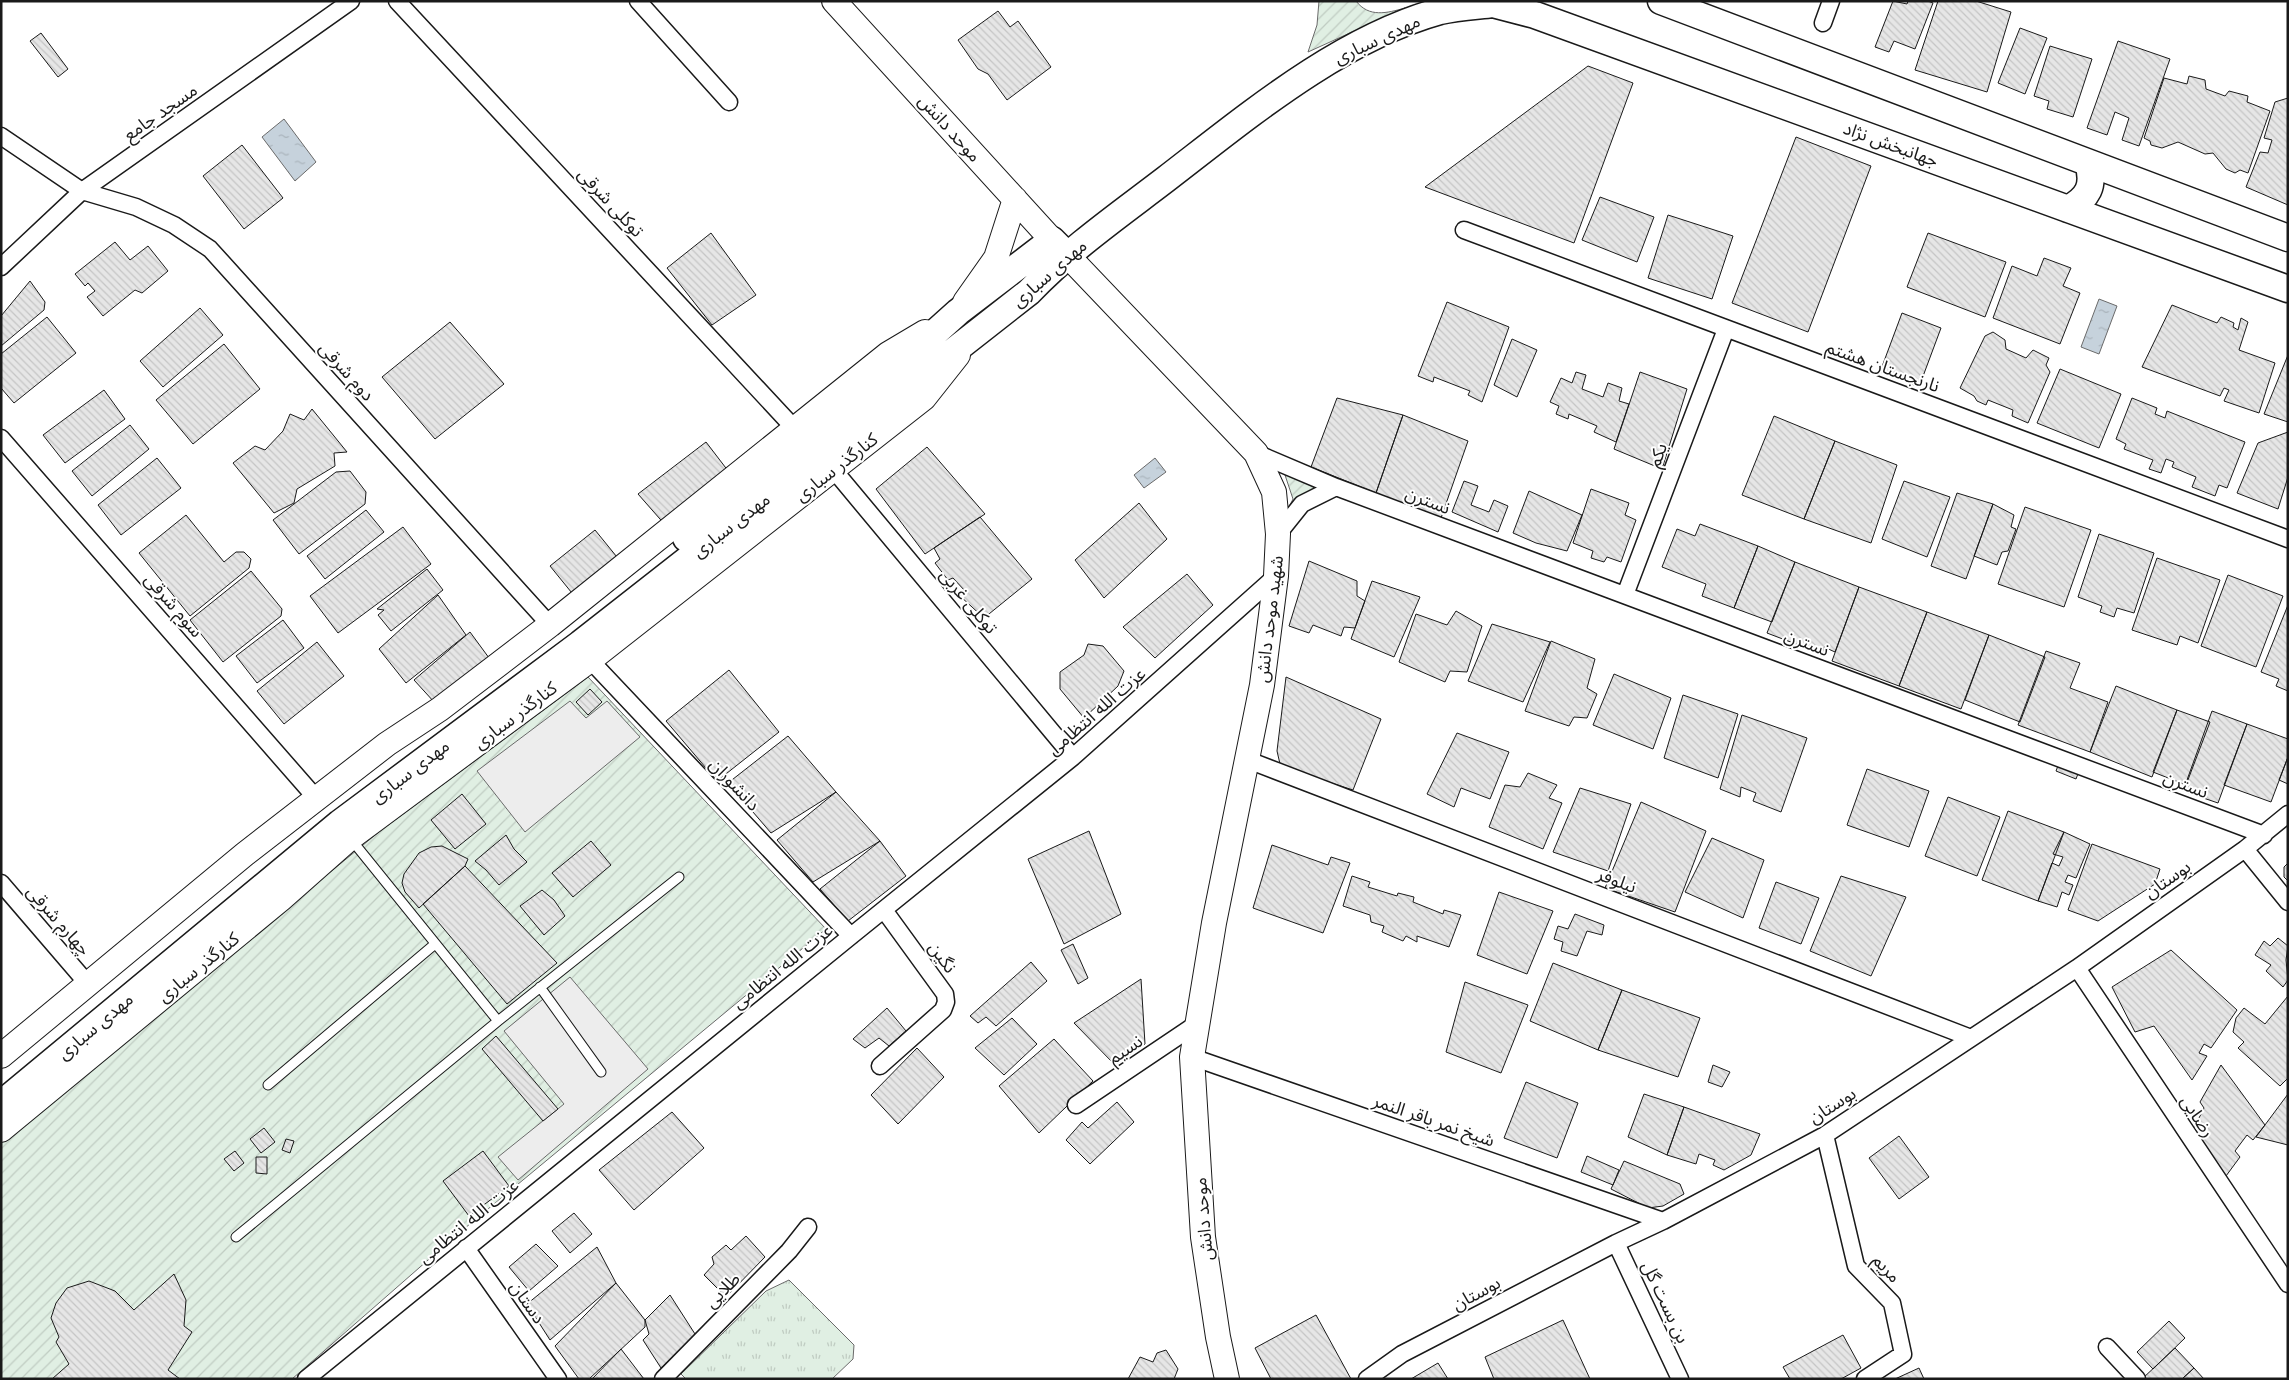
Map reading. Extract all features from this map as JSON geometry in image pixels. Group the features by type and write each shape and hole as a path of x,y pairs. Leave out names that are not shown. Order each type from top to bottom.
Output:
{"main road":[{"name":"موحد دانش","path":"834,1 1059,247"},
{"path":"1661,1 2288,238"},
{"name":"جهانبخش نژاد","path":"1487,3 1534,15 2288,289"},
{"name":"مهدی سباری","path":"1,1083 328,811 572,631 899,365 958,312 1059,247 1264,104 1349,50 1404,24 1441,11 1487,3"},
{"path":"2068,209 2081,202 2090,189 2092,174 2088,163"},
{"path":"1,1056 87,983 316,798 387,744 440,709 550,625 888,354 958,312 996,258 1015,199"},
{"name":"مهدی سباری","path":"1,1104 340,823 580,644 1029,292 1059,247"},
{"name":"شهید موحد دانش","path":"1059,247 1256,453 1274,492 1278,534 1276,576 1262,685 1214,923 1192,1057"},
{"name":"کنارگذر سباری","path":"1,1130 282,899 350,838 590,660 924,398 975,333"},
{"name":"موحد دانش","path":"1192,1057 1203,1238 1218,1337 1227,1379"}],"street":[{"name":"مسجد جامع","path":"1,266 82,191 351,1"},
{"name":"توکلی شرقی","path":"397,1 795,429"},
{"path":"638,1 729,102"},
{"path":"1824,23 1831,1"},
{"name":"دوم شرقی","path":"1,136 82,191 136,207 174,224 210,249 550,625"},
{"name":"نارنجستان هشتم","path":"1464,230 2288,539"},
{"name":"یکم","path":"1625,595 1726,329"},
{"name":"سوم شرقی","path":"1,438 316,798"},
{"name":"نسترن","path":"1256,453 1336,487 2264,834"},
{"name":"توکلی غربی","path":"833,470 1074,757"},
{"path":"1278,534 1302,504 1336,487"},
{"name":"عزت الله انتظامی","path":"306,1379 1074,757 1276,576"},
{"name":"دانشوران","path":"590,660 851,936"},
{"name":"نیلوفر","path":"1248,760 1972,1038"},
{"name":"بوستان","path":"1367,1379 1402,1354 1616,1243 1663,1221 1825,1134 2077,968 2245,849 2288,814"},
{"path":"2245,849 2288,902"},
{"name":"چهارم شرقی","path":"1,883 87,983"},
{"name":"نگین","path":"880,1066 943,1010 946,1002 945,994 884,910"},
{"name":"رضایی","path":"2077,968 2288,1284"},
{"name":"نسیم","path":"1076,1105 1196,1025"},
{"name":"شیخ نمر باقر النمر","path":"1192,1057 1663,1221"},
{"name":"مریم","path":"1825,1134 1856,1266 1892,1303 1903,1354 1865,1379"},
{"name":"طلایی","path":"662,1379 789,1251 808,1227"},
{"name":"بن بست گل","path":"1616,1243 1680,1379"},
{"name":"دستان","path":"466,1248 558,1379"},
{"path":"2107,1346 2137,1379"}],"lane":[{"path":"350,838 498,1021"},
{"path":"236,1237 498,1021 679,877"},
{"path":"268,1085 435,944"},
{"path":"540,987 602,1072"}],"green space":[{"path":"1319,1 1356,1 1367,10 1379,13 1405,8 1308,52 1317,25"},
{"path":"1294,474 1322,489 1290,505 1293,499 1285,475"},
{"path":"588,677 826,929 459,1233 292,1379 1,1379 1,1142 251,932 334,869 380,831"},
{"path":"789,1280 854,1345 853,1359 832,1379 686,1379 681,1374 766,1291"}],"shaded area":[{"path":"570,701 586,718 607,701 640,737 525,832 477,771"},
{"path":"570,977 648,1069 518,1180 498,1157 564,1104 504,1031"}],"water":[{"path":"284,119 316,162 295,181 262,137"},
{"path":"2099,299 2117,306 2099,354 2081,347"},
{"path":"1155,458 1166,472 1144,488 1134,475"}],"building":[{"path":"1893,1 1907,4 1908,1 1928,1 1933,3 1915,49 1894,41 1889,52 1875,47"},
{"path":"1938,1 1976,1 2011,12 1987,92 1915,70"},
{"path":"998,11 1010,27 1018,21 1051,67 1007,100 988,74 978,69 958,40"},
{"path":"2020,28 2047,38 2025,94 1998,83"},
{"path":"41,33 68,69 58,77 30,41"},
{"path":"2118,41 2170,59 2139,146 2122,140 2129,118 2115,112 2107,135 2087,128"},
{"path":"2050,46 2092,59 2073,117 2047,109 2049,101 2034,96"},
{"path":"1588,66 1633,83 1574,243 1425,187"},
{"path":"2189,76 2205,80 2206,89 2225,96 2229,91 2248,96 2247,102 2270,111 2248,173 2240,170 2235,173 2226,169 2213,153 2205,154 2178,142 2162,148 2151,145 2150,141 2144,138 2164,78 2187,84"},
{"path":"2288,98 2288,205 2246,187 2260,152 2268,153 2272,140 2264,138 2275,102"},
{"path":"1796,137 1871,166 1808,332 1732,303"},
{"path":"242,145 283,198 244,229 203,176"},
{"path":"1600,197 1654,217 1637,262 1582,240"},
{"path":"1668,215 1733,236 1712,299 1648,278"},
{"path":"711,233 756,295 712,325 667,268"},
{"path":"1928,233 2006,262 1985,317 1907,287"},
{"path":"115,242 130,260 148,246 168,271 142,293 135,290 103,316 87,297 95,291 88,283 85,286 75,274"},
{"path":"2044,258 2071,268 2063,286 2080,293 2060,344 1993,318 2012,266 2037,276"},
{"path":"30,281 45,302 44,310 1,346 1,316"},
{"path":"1447,302 1509,327 1482,402 1468,395 1470,391 1434,377 1433,382 1418,376"},
{"path":"2172,305 2217,323 2221,317 2234,323 2233,327 2238,330 2241,318 2248,322 2239,350 2275,363 2259,413 2224,401 2229,390 2224,388 2220,396 2142,367"},
{"path":"200,308 223,335 163,387 140,361"},
{"path":"1902,313 1941,328 1919,387 1880,372"},
{"path":"47,317 76,353 14,403 1,388 1,354"},
{"path":"450,322 504,384 435,439 382,377"},
{"path":"1993,332 2005,340 2006,349 2026,358 2033,350 2049,358 2046,365 2050,372 2028,423 2012,416 2013,410 1988,400 1986,405 1977,401 1974,396 1960,388 1985,336"},
{"path":"1512,339 1537,350 1517,397 1494,385"},
{"path":"224,344 260,389 193,444 156,400"},
{"path":"2288,355 2288,422 2264,414"},
{"path":"2060,369 2121,394 2099,448 2037,423"},
{"path":"1576,372 1586,375 1582,389 1603,397 1608,383 1622,388 1619,401 1629,404 1616,442 1594,432 1597,426 1569,414 1568,419 1556,414 1559,406 1550,402 1561,378 1572,383"},
{"path":"1640,372 1687,389 1662,469 1614,449"},
{"path":"104,390 125,419 65,463 43,435"},
{"path":"1337,398 1403,415 1376,493 1311,467"},
{"path":"2132,398 2157,408 2155,414 2165,418 2167,411 2245,442 2227,488 2219,485 2215,496 2192,487 2196,477 2172,467 2174,462 2166,459 2161,473 2149,469 2153,460 2124,449 2126,444 2116,439"},
{"path":"312,409 347,452 334,453 335,466 297,489 294,503 274,513 233,463 255,446 265,450 283,431 290,414 304,420"},
{"path":"1403,415 1468,441 1441,518 1376,493"},
{"path":"1774,416 1835,441 1804,519 1742,495"},
{"path":"130,425 149,449 92,496 72,471"},
{"path":"2288,432 2288,477 2278,509 2237,493 2258,443"},
{"path":"1835,441 1897,465 1871,543 1804,519"},
{"path":"706,442 732,476 667,527 638,494"},
{"path":"927,447 985,514 925,554 876,489"},
{"path":"157,458 181,488 121,535 98,505"},
{"path":"350,471 366,492 365,504 299,554 273,520 336,472"},
{"path":"1464,481 1478,486 1471,505 1489,512 1494,500 1508,506 1498,532 1452,512"},
{"path":"1904,481 1950,497 1927,557 1882,539"},
{"path":"1591,489 1629,503 1625,515 1636,520 1621,562 1607,557 1604,562 1591,558 1593,551 1573,543"},
{"path":"1529,491 1582,515 1567,551 1536,543 1513,533"},
{"path":"1957,493 1993,504 1966,579 1931,566"},
{"path":"1139,503 1167,539 1104,598 1075,560"},
{"path":"1993,504 2014,515 2011,527 2016,529 2008,551 2002,552 1997,565 1974,556"},
{"path":"2025,507 2091,530 2064,607 1998,584"},
{"path":"366,510 384,532 325,579 307,556"},
{"path":"186,515 224,562 236,552 244,552 251,559 249,568 190,616 139,553"},
{"path":"980,517 1032,579 984,618 960,596 965,591 953,578 948,580 935,563 940,559 934,548"},
{"path":"1700,524 1758,546 1734,608 1702,596 1706,584 1662,567 1677,529 1695,536"},
{"path":"403,527 431,564 338,633 310,596"},
{"path":"595,530 621,562 576,598 550,566"},
{"path":"2099,534 2154,553 2134,613 2117,608 2114,617 2100,612 2102,606 2078,597"},
{"path":"1758,546 1795,562 1772,622 1734,608"},
{"path":"2157,558 2220,580 2198,643 2180,636 2177,645 2132,630"},
{"path":"1309,561 1357,581 1357,596 1365,601 1355,628 1344,627 1341,636 1313,625 1309,633 1289,626"},
{"path":"1795,562 1859,587 1835,652 1824,647 1822,654 1767,633"},
{"path":"427,569 443,590 391,631 378,615 384,610 377,609"},
{"path":"251,571 282,609 281,616 223,662 190,620"},
{"path":"1187,574 1213,605 1155,658 1123,627"},
{"path":"2228,575 2283,596 2256,667 2201,646"},
{"path":"1372,581 1420,597 1394,657 1351,639"},
{"path":"1859,587 1927,612 1899,686 1832,661"},
{"path":"438,595 466,635 406,683 379,649"},
{"path":"2288,605 2288,691 2276,686 2279,679 2261,672"},
{"path":"1456,611 1482,626 1467,672 1450,671 1445,682 1399,662 1416,614 1447,625"},
{"path":"1927,612 1989,635 1961,709 1899,686"},
{"path":"283,620 304,648 257,683 236,656"},
{"path":"1492,624 1550,642 1523,702 1468,681"},
{"path":"470,632 492,662 435,703 414,680"},
{"path":"1989,635 2045,657 2020,722 1965,700"},
{"path":"1551,641 1595,659 1587,688 1597,694 1587,718 1574,717 1569,726 1525,711"},
{"path":"317,642 344,676 284,724 257,691"},
{"path":"1088,644 1103,646 1124,671 1118,686 1084,718 1060,689 1060,672 1084,655"},
{"path":"2046,651 2080,663 2070,688 2108,702 2090,752 2018,725"},
{"path":"729,670 779,732 717,781 666,721"},
{"path":"1614,674 1671,698 1653,749 1593,725"},
{"path":"1286,677 1381,719 1353,790 1288,769 1280,764 1277,751"},
{"path":"2116,686 2177,710 2152,777 2090,752"},
{"path":"590,689 602,702 588,715 576,702"},
{"path":"1683,695 1738,714 1718,778 1664,758"},
{"path":"2177,710 2210,722 2186,785 2153,772"},
{"path":"2212,711 2247,724 2218,803 2183,791"},
{"path":"1742,715 1807,738 1781,812 1753,801 1756,793 1741,787 1740,797 1720,789"},
{"path":"2247,724 2288,739 2288,757 2271,802 2224,785"},
{"path":"1457,733 1509,752 1490,799 1461,788 1454,807 1427,794"},
{"path":"788,736 836,792 771,833 728,783"},
{"path":"2288,757 2288,784 2279,780"},
{"path":"2059,763 2079,771 2076,779 2056,771"},
{"path":"1867,769 1929,791 1909,847 1847,825"},
{"path":"1528,773 1557,785 1549,798 1562,803 1543,849 1489,827 1505,785 1520,787"},
{"path":"1580,788 1631,804 1608,871 1553,852"},
{"path":"836,792 880,841 813,882 777,840"},
{"path":"462,794 486,824 455,849 431,820"},
{"path":"1948,797 2000,817 1977,876 1925,856"},
{"path":"1641,802 1706,831 1675,912 1605,888"},
{"path":"2008,811 2064,832 2038,901 1982,880"},
{"path":"1089,831 1121,914 1064,944 1028,859"},
{"path":"2064,832 2090,844 2076,878 2068,875 2065,882 2073,885 2069,895 2062,892 2057,907 2038,901 2052,863 2059,866 2063,857 2053,854"},
{"path":"506,835 514,849 527,862 499,885 475,861"},
{"path":"1712,838 1764,860 1743,918 1685,892"},
{"path":"591,841 611,865 573,897 552,873"},
{"path":"880,841 906,876 848,921 820,889"},
{"path":"2092,844 2160,869 2155,884 2098,921 2068,910"},
{"path":"1272,845 1328,865 1331,857 1350,863 1323,933 1253,908"},
{"path":"442,846 468,859 465,866 419,908 405,892 402,883 404,874 419,853 431,847"},
{"path":"2288,863 2288,881 2284,877 2284,867"},
{"path":"465,866 557,963 507,1004 423,904"},
{"path":"1352,876 1370,882 1368,887 1397,896 1398,893 1414,897 1413,902 1443,914 1444,910 1461,915 1449,947 1417,936 1417,942 1406,936 1403,941 1382,932 1384,926 1371,922 1370,915 1343,906"},
{"path":"1841,876 1906,897 1871,976 1810,951"},
{"path":"1776,882 1819,898 1801,944 1759,928"},
{"path":"542,890 554,900 565,916 544,935 520,906"},
{"path":"1499,892 1553,911 1527,974 1477,955"},
{"path":"1575,914 1604,925 1602,935 1587,931 1577,956 1561,951 1563,942 1554,939 1558,926 1568,929"},
{"path":"2278,938 2288,946 2286,960 2288,980 2283,987 2266,971 2271,965 2255,955 2264,941 2270,946"},
{"path":"1073,944 1088,978 1078,984 1061,950"},
{"path":"2171,950 2237,1010 2211,1048 2204,1044 2199,1053 2207,1056 2192,1080 2154,1026 2135,1032 2112,987"},
{"path":"1031,962 1047,981 996,1026 986,1017 978,1023 970,1016"},
{"path":"1553,963 1622,990 1598,1050 1530,1021"},
{"path":"1141,979 1145,1044 1115,1065 1074,1023"},
{"path":"1465,982 1528,1005 1501,1073 1446,1052"},
{"path":"1622,990 1700,1018 1678,1077 1598,1050"},
{"path":"2288,996 2288,1078 2280,1086 2238,1048 2244,1042 2233,1032 2236,1018 2244,1008 2265,1024"},
{"path":"887,1008 906,1031 889,1046 879,1038 865,1048 853,1039"},
{"path":"1012,1018 1037,1044 1004,1075 975,1048"},
{"path":"496,1036 558,1109 543,1121 482,1049"},
{"path":"1054,1039 1093,1081 1039,1133 999,1086"},
{"path":"917,1048 944,1077 898,1124 871,1095"},
{"path":"1713,1065 1730,1072 1722,1087 1708,1082"},
{"path":"2221,1065 2265,1125 2253,1140 2247,1135 2235,1151 2240,1157 2226,1176 2193,1130 2204,1108 2200,1102"},
{"path":"1526,1082 1578,1103 1557,1158 1504,1138"},
{"path":"1644,1094 1684,1107 1667,1155 1628,1137"},
{"path":"2288,1094 2288,1145 2256,1137"},
{"path":"1117,1102 1134,1122 1090,1164 1066,1140 1082,1122 1088,1128"},
{"path":"1684,1107 1760,1134 1751,1155 1724,1170 1713,1165 1715,1160 1699,1154 1696,1164 1667,1155"},
{"path":"672,1112 704,1148 634,1210 599,1170"},
{"path":"264,1128 275,1142 261,1153 250,1139"},
{"path":"1899,1136 1929,1177 1899,1199 1869,1158"},
{"path":"286,1139 294,1141 290,1153 282,1150"},
{"path":"235,1151 244,1163 234,1171 224,1159"},
{"path":"483,1151 509,1186 469,1216 443,1181"},
{"path":"1587,1156 1619,1170 1613,1185 1581,1172"},
{"path":"256,1157 267,1157 267,1174 256,1173"},
{"path":"1624,1161 1680,1184 1684,1194 1663,1206 1648,1208 1611,1189"},
{"path":"574,1213 592,1234 570,1253 552,1231"},
{"path":"746,1236 765,1257 726,1297 704,1275 714,1264 712,1257 726,1245 731,1250"},
{"path":"536,1244 558,1266 529,1291 509,1267"},
{"path":"597,1247 616,1283 550,1340 527,1304"},
{"path":"174,1274 186,1300 184,1326 192,1332 168,1370 180,1379 52,1379 69,1364 56,1342 59,1337 51,1318 56,1303 67,1288 89,1281 115,1291 134,1310"},
{"path":"616,1283 645,1320 645,1327 589,1379 579,1379 555,1346"},
{"path":"670,1295 695,1334 661,1368 643,1340 649,1334 645,1320"},
{"path":"1316,1315 1351,1379 1271,1379 1255,1348"},
{"path":"1563,1320 1590,1379 1494,1379 1485,1357"},
{"path":"2169,1321 2185,1338 2153,1369 2137,1352"},
{"path":"1843,1335 1861,1368 1841,1379 1790,1379 1783,1367"},
{"path":"2175,1348 2194,1368 2182,1379 2142,1379"},
{"path":"621,1349 644,1379 592,1379"},
{"path":"1166,1350 1178,1369 1174,1379 1128,1379 1140,1357 1153,1362 1157,1353"},
{"path":"1438,1363 1448,1379 1411,1379"},
{"path":"1919,1368 1924,1379 1895,1379"},
{"path":"2194,1368 2204,1379 2182,1379"}]}
